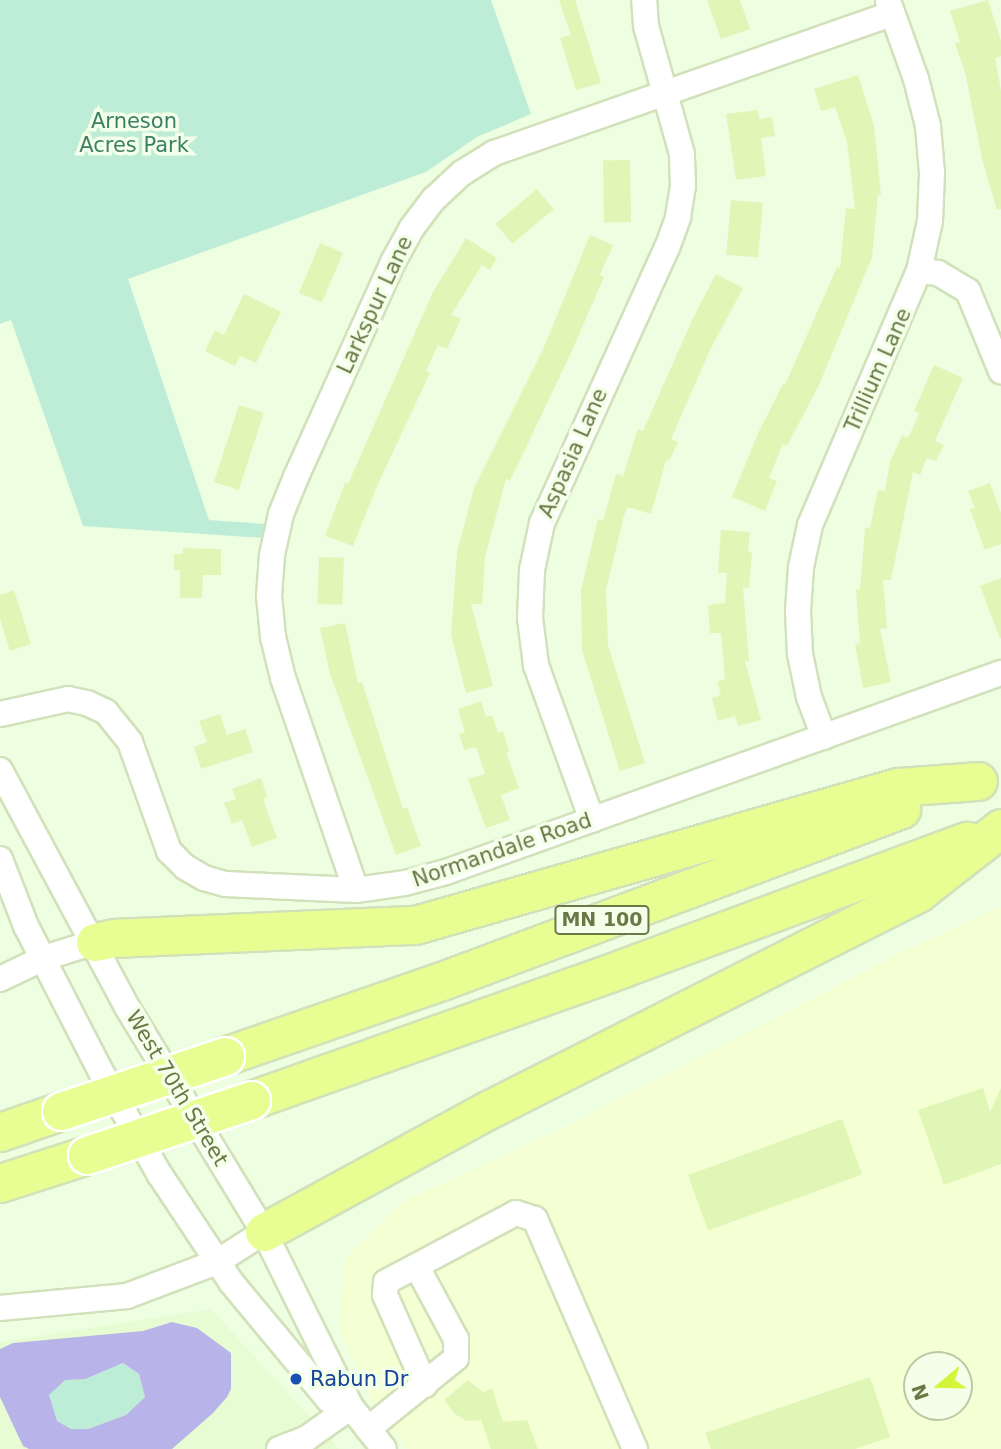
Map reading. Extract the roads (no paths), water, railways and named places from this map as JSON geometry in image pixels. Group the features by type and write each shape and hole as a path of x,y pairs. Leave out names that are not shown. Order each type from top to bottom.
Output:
{"highway":[{"path":"95,942 122,938 415,925 898,787 990,776"},
{"name":"MN 100","path":"0,1132 447,979 990,776"},
{"path":"264,1232 490,1109 919,892 1001,828"},
{"name":"MN 100","path":"0,1184 251,1100 623,968 1001,828"}],"street":[{"name":"Aspasia Lane","path":"592,820 536,665 530,618 532,570 542,523 667,248 678,217 683,186 682,155 646,26 644,0"},
{"name":"Larkspur Lane","path":"356,890 283,678 273,637 269,596 272,555 281,514 393,262 411,229 434,199 462,173 494,153 664,93 890,7"},
{"name":"Trillium Lane","path":"824,737 809,697 800,654 801,567 810,525 919,271 930,222 932,173 928,126 916,79 890,7"},
{"path":"919,271 938,273 968,291 1001,371"},
{"name":"Normandale Road","path":"0,714 68,699 87,703 106,712 130,742 169,851 185,867 204,878 225,884 356,890 405,883 446,872 1001,673"},
{"name":"West 70th Street","path":"0,770 95,942 127,1007 264,1232 351,1408 384,1449"},
{"name":"West 70th Street","path":"0,859 26,926 106,1082 160,1175 218,1262 329,1400 351,1408"},
{"path":"0,979 44,958 95,942"},
{"path":"425,1385 385,1295 386,1282 516,1213 535,1219 635,1449"},
{"path":"0,1308 127,1296 218,1262 264,1232"},
{"path":"368,1429 456,1358 456,1339 417,1267"},
{"path":"279,1449 307,1438 351,1408"}],"place":[{"name":"Rabun Dr","path":"296,1379"}],"park label":[{"name":"Arneson Acres Park","path":"134,133"}]}
